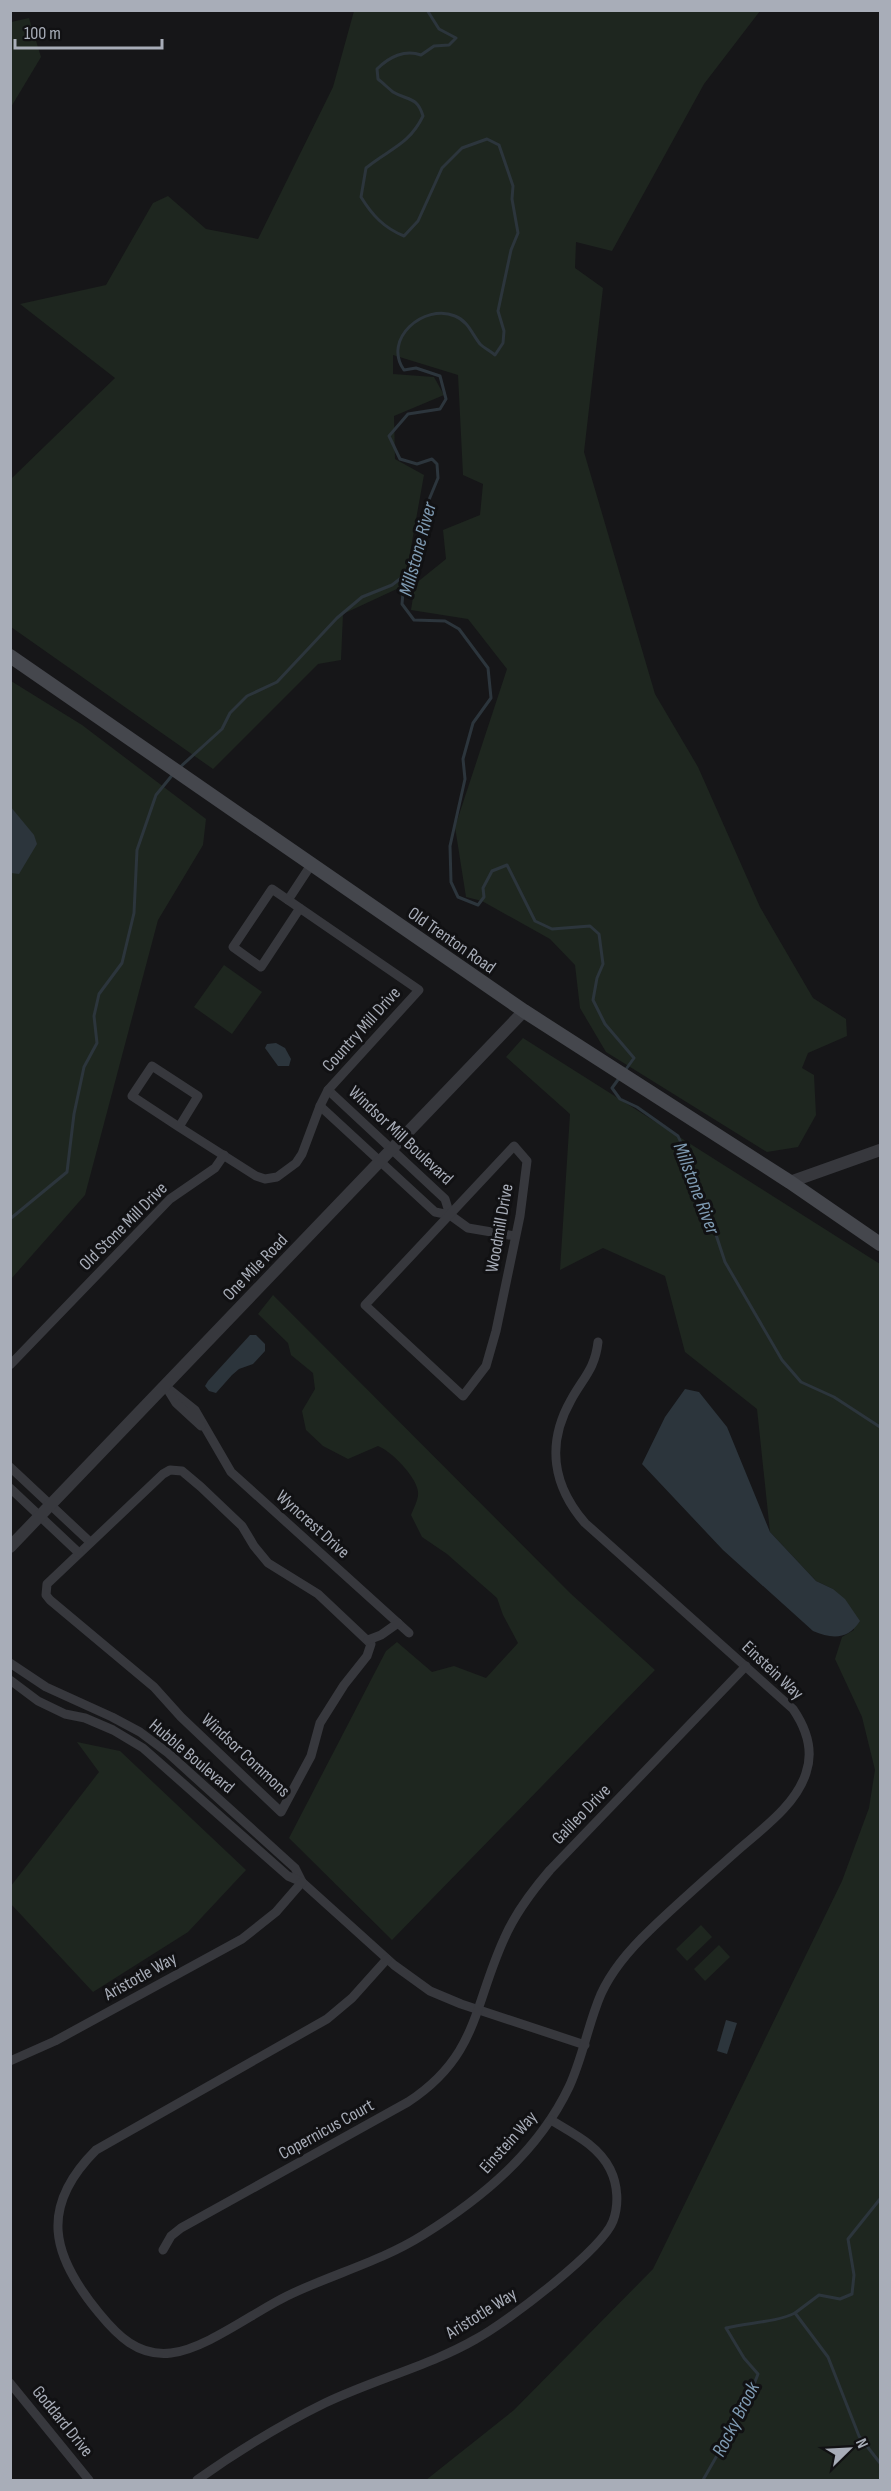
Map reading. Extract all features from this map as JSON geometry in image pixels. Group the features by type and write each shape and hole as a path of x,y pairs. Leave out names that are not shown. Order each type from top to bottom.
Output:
{"main road":[{"name":"Old Trenton Road","path":"10,656 524,1011 790,1182 880,1244"}],"street":[{"path":"288,900 311,865"},
{"name":"Country Mill Drive","path":"300,908 261,967 232,947 272,889 300,908 419,990 328,1090"},
{"name":"One Mile Road","path":"10,1547 524,1011"},
{"path":"179,1127 198,1096 152,1066 132,1096 179,1127 256,1176 265,1179 285,1173 292,1168 302,1154 328,1090"},
{"name":"Windsor Mill Boulevard","path":"320,1106 435,1212 450,1215 445,1199 328,1090"},
{"name":"Woodmill Drive","path":"514,1146 527,1161 515,1236 496,1331 486,1366 463,1395 365,1305 514,1146"},
{"path":"790,1182 880,1150"},
{"name":"Old Stone Mill Drive","path":"10,1365 170,1199 215,1168 224,1155"},
{"path":"450,1215 468,1228 515,1236"},
{"name":"Einstein Way","path":"387,1959 340,2010 96,2150 71,2179 64,2193 59,2218 63,2258 81,2290 120,2337 131,2345 159,2354 191,2348 303,2288 387,2255 425,2234 491,2186 522,2157 551,2120 570,2085 601,1994 619,1964 649,1931 758,1832 800,1788 810,1754 803,1724 793,1709 585,1523 572,1507 561,1485 555,1467 558,1433 569,1402 595,1361 598,1342"},
{"name":"Wyncrest Drive","path":"165,1386 176,1403 205,1430 231,1472 409,1633"},
{"path":"10,1467 90,1542"},
{"name":"Windsor Commons","path":"170,1470 182,1471 238,1521 268,1563 318,1594 371,1644 368,1656 344,1685 320,1723 310,1756 281,1812 181,1717 159,1692 50,1600 45,1590 47,1584 90,1542 163,1473 170,1470"},
{"path":"10,1488 79,1553"},
{"path":"368,1640 381,1635 398,1623"},
{"name":"Hubble Boulevard","path":"10,1663 46,1687 112,1717 168,1753 295,1868 302,1882"},
{"name":"Galileo Drive","path":"478,2010 503,1940 535,1888 746,1666"},
{"name":"Hubble Boulevard","path":"12,1681 38,1701 65,1714 85,1718 113,1730 144,1748 288,1876 302,1882 387,1959 430,1991 478,2010 585,2045"},
{"name":"Aristotle Way","path":"10,2061 55,2041 242,1939 276,1911 302,1882"},
{"name":"Copernicus Court","path":"163,2250 171,2236 181,2228 424,2092 458,2055 471,2032 478,2010"},
{"name":"Aristotle Way","path":"197,2481 264,2436 323,2404 449,2353 477,2339 505,2321 596,2246 613,2222 617,2199 616,2185 610,2168 598,2152 551,2120"},
{"name":"Goddard Drive","path":"10,2383 90,2481"}],"shaded area":[{"path":"354,11 760,11 704,84 612,251 576,242 575,268 603,288 584,452 655,694 698,767 760,907 813,998 846,1019 847,1036 808,1053 802,1068 814,1075 816,1115 798,1147 767,1152 606,1052 580,1008 575,965 550,939 482,901 466,897 455,827 507,669 468,619 411,610 415,584 446,559 443,530 480,515 483,484 463,475 458,375 393,355 393,374 434,377 444,395 394,416 395,459 424,475 408,564 401,587 343,614 341,660 318,664 213,769 11,627 11,479 115,378 20,304 106,285 153,203 168,196 206,229 258,239 333,87"},
{"path":"29,18 41,57 11,107 11,22"},
{"path":"11,681 82,725 206,819 203,845 158,920 85,1195 11,1279"},
{"path":"10,806 34,835 37,844 19,874 11,873"},
{"path":"224,965 262,992 232,1034 194,1007"},
{"path":"523,1038 880,1264 880,2480 426,2480 514,2410 653,2269 842,1881 869,1808 875,1770 862,1717 835,1659 842,1637 854,1630 833,1589 816,1581 770,1532 757,1409 685,1352 665,1276 603,1248 560,1270 570,1114 506,1057"},
{"path":"276,1043 285,1048 291,1059 289,1066 278,1066 265,1048 267,1044"},
{"path":"273,1295 570,1593 655,1670 392,1940 289,1838 386,1651 397,1642 432,1672 454,1666 486,1678 518,1643 497,1598 447,1554 422,1537 411,1515 418,1498 417,1486 396,1459 378,1446 348,1459 323,1446 306,1430 302,1411 315,1389 313,1373 291,1355 288,1343 258,1314"},
{"path":"250,1335 256,1335 265,1344 265,1351 253,1364 239,1369 232,1375 216,1393 209,1391 205,1386 208,1381"},
{"path":"685,1389 699,1392 727,1427 770,1532 816,1581 833,1589 845,1599 860,1621 850,1632 833,1636 813,1631 723,1550 642,1464 665,1417"},
{"path":"77,1742 120,1751 246,1870 188,1932 93,1992 11,1904 11,1886 99,1772"},
{"path":"701,1925 712,1937 687,1961 676,1949"},
{"path":"719,1945 730,1957 705,1981 694,1969"},
{"path":"726,2020 737,2023 727,2054 717,2051"}],"waterway":[{"name":"Millstone River","path":"427,10 439,29 456,38 449,45 434,46 421,55 415,53 398,55 377,69 378,79 393,92 415,102 423,116 405,140 366,168 361,197 379,220 404,236 418,221 442,168 462,148 487,139 499,145 513,186 512,199 518,233 511,250 498,311 504,331 503,343 495,355 480,344 463,321 443,313 419,319 402,336 398,347 399,358 404,370 416,368 440,376 446,399 440,409 408,414 389,436 400,459 417,464 432,459 437,464 438,478 426,507 414,568 403,592 402,604 414,620 445,621 459,629 488,668 491,698 473,723 463,759 465,779 450,846 451,882 458,897 478,905 484,897 483,888 492,871 507,865 535,921 552,929 590,926 599,934 603,964 597,978 593,1000 605,1024 634,1058 624,1072"},
{"path":"178,769 222,729 230,713 247,696 277,682 337,618 362,597 392,585 414,568"},
{"path":"10,1219 67,1172 74,1114 84,1067 97,1043 94,1016 99,994 122,963 134,913 137,850 156,795 174,773"},
{"name":"Millstone River","path":"620,1077 612,1088 620,1099 637,1107 678,1136 700,1186 725,1262 782,1360 801,1382 834,1397 880,1427"},
{"name":"Millstone River","path":"880,2199 848,2239 854,2275 852,2294 840,2299 819,2295 795,2313 828,2357 859,2436 880,2463"},
{"name":"Rocky Brook","path":"703,2480 746,2405 758,2374 744,2358 726,2328 779,2319 795,2313"}]}
